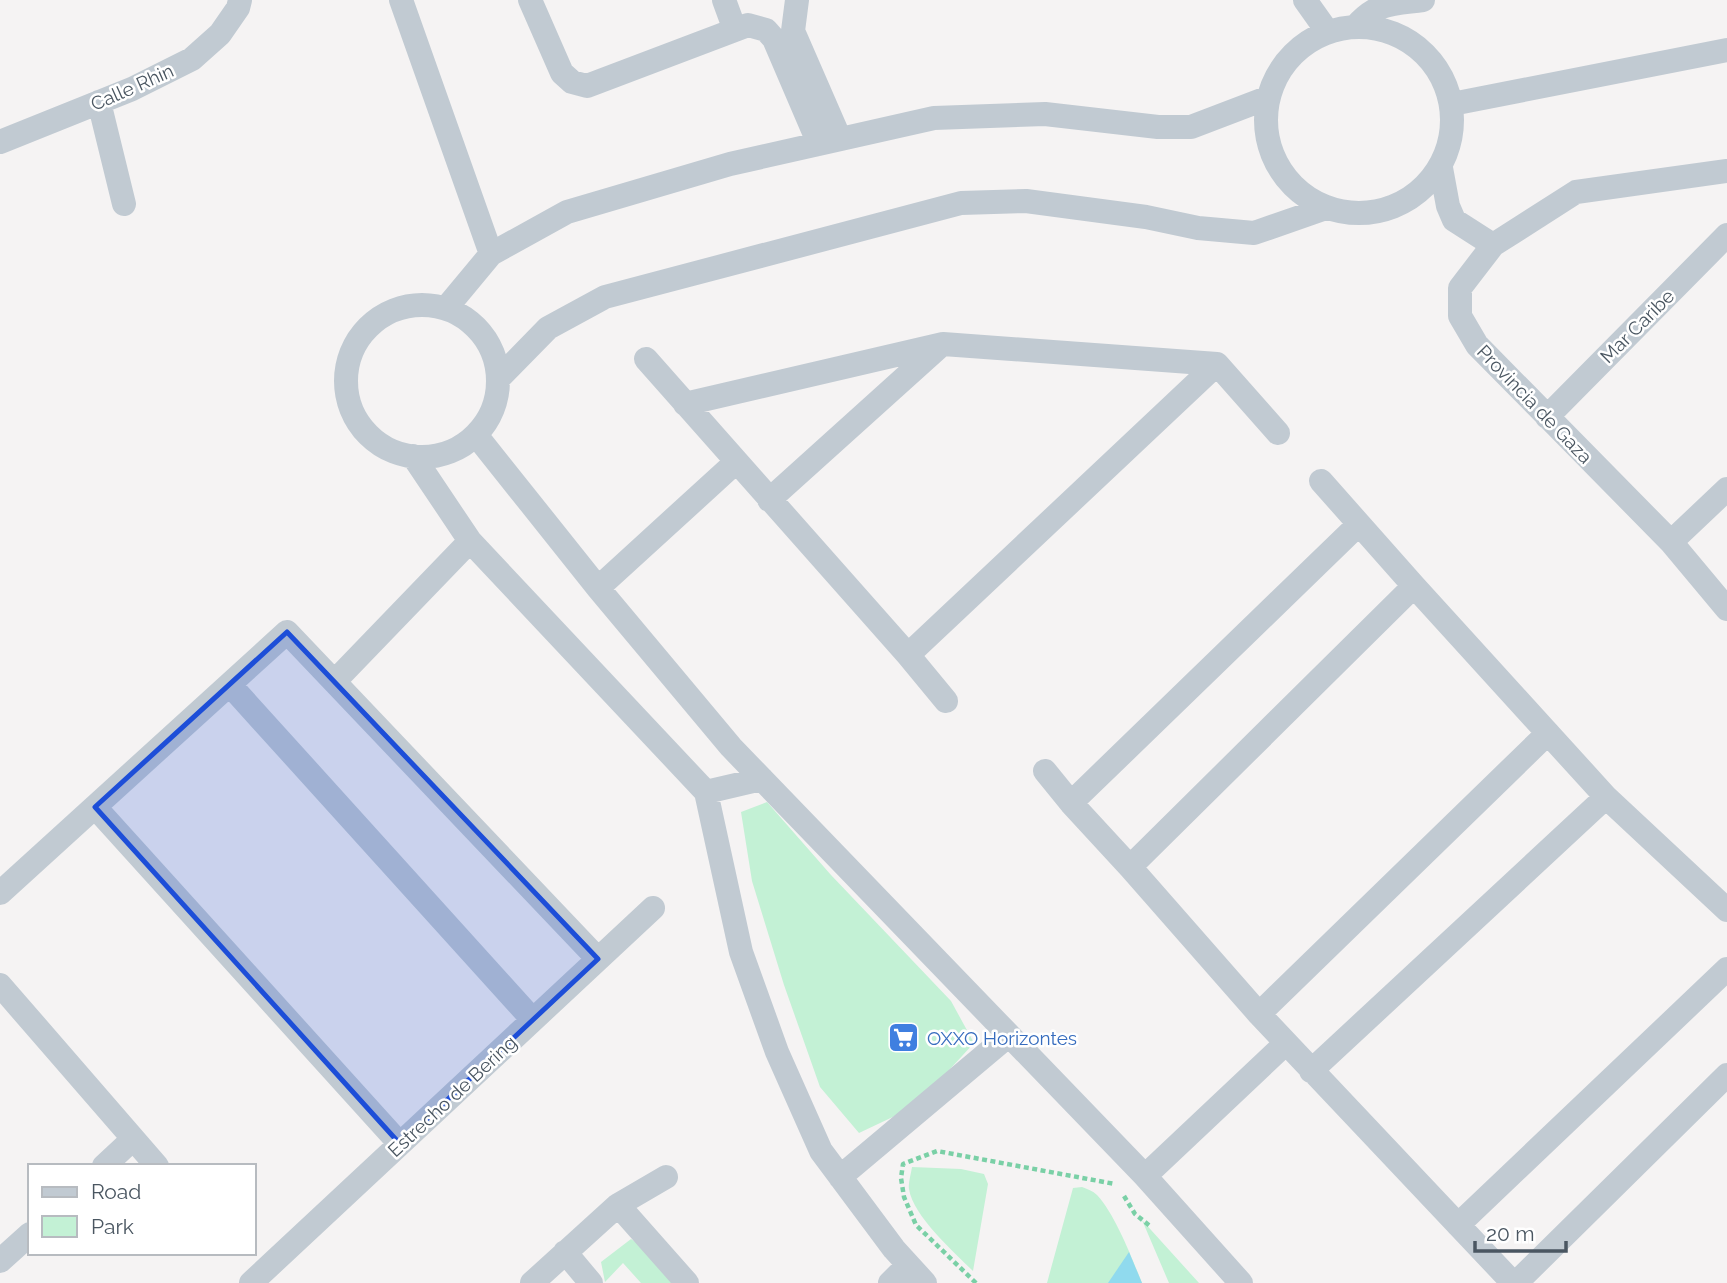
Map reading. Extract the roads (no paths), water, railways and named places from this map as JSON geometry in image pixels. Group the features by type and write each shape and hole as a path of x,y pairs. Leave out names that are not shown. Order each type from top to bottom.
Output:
{"street":[{"name":"Calle Rhin","path":"0,142 132,89 192,59 220,34 238,8 240,0"},
{"path":"401,0 491,254"},
{"path":"530,0 562,73 572,82 587,86 748,25 784,35"},
{"path":"724,0 735,30"},
{"path":"797,0 784,35 830,142"},
{"path":"1305,0 1327,31"},
{"path":"1356,26 1367,14 1382,5 1423,0"},
{"path":"1356,26 1400,35 1434,63 1452,104 1452,137 1441,168 1419,193 1390,209 1358,214 1326,208 1297,190 1276,164 1265,131 1267,98 1289,57 1327,31 1356,26"},
{"path":"1452,104 1727,50"},
{"path":"447,307 491,254 567,212 730,164 934,118 1045,114 1158,127 1191,127 1267,98"},
{"path":"99,102 124,204"},
{"path":"1441,168 1448,206 1454,220 1493,245"},
{"name":"Provincia de Gaza","path":"1727,171 1576,192 1493,245 1460,288 1460,316 1477,345 1671,542 1727,609"},
{"path":"499,377 548,328 605,297 961,203 1027,201 1146,217 1198,228 1254,233 1326,208"},
{"name":"Mar Caribe","path":"1547,416 1727,235"},
{"path":"404,305 447,307 484,334 499,377 494,409 476,436 457,449 436,456 413,456 373,440 349,405 346,363 367,326 376,320 404,305"},
{"path":"769,500 943,344"},
{"path":"685,404 943,344 1217,364 1278,433"},
{"path":"646,359 946,701"},
{"path":"908,655 1217,364"},
{"path":"476,436 731,747 1145,1176 1241,1283"},
{"path":"413,456 470,541 706,792 741,953 777,1052 821,1151 894,1249 917,1274 890,1283"},
{"path":"598,588 736,463"},
{"path":"1321,481 1606,797 1727,910"},
{"path":"1671,542 1727,489"},
{"path":"1071,803 1359,524"},
{"path":"335,681 470,541"},
{"path":"1130,867 1414,586"},
{"path":"0,893 288,632 598,959"},
{"path":"230,685 533,1020"},
{"path":"1259,1014 1548,733"},
{"path":"1045,771 1311,1071 1515,1283 1727,1075"},
{"path":"706,792 762,779"},
{"path":"1311,1071 1606,797"},
{"path":"95,807 400,1144"},
{"name":"Estrecho de Bering","path":"251,1283 653,908"},
{"path":"1458,1225 1727,969"},
{"path":"0,985 155,1164"},
{"path":"840,1177 1009,1035"},
{"path":"1145,1176 1286,1043"},
{"path":"106,1164 133,1139"},
{"path":"533,1283 618,1205 666,1177"},
{"path":"618,1205 687,1283"},
{"path":"0,1261 28,1236"},
{"path":"565,1252 591,1283"}],"water":[{"path":"1129,1252 1142,1283 1108,1283"}],"place":[{"name":"OXXO Horizontes","path":"904,1038"}]}
